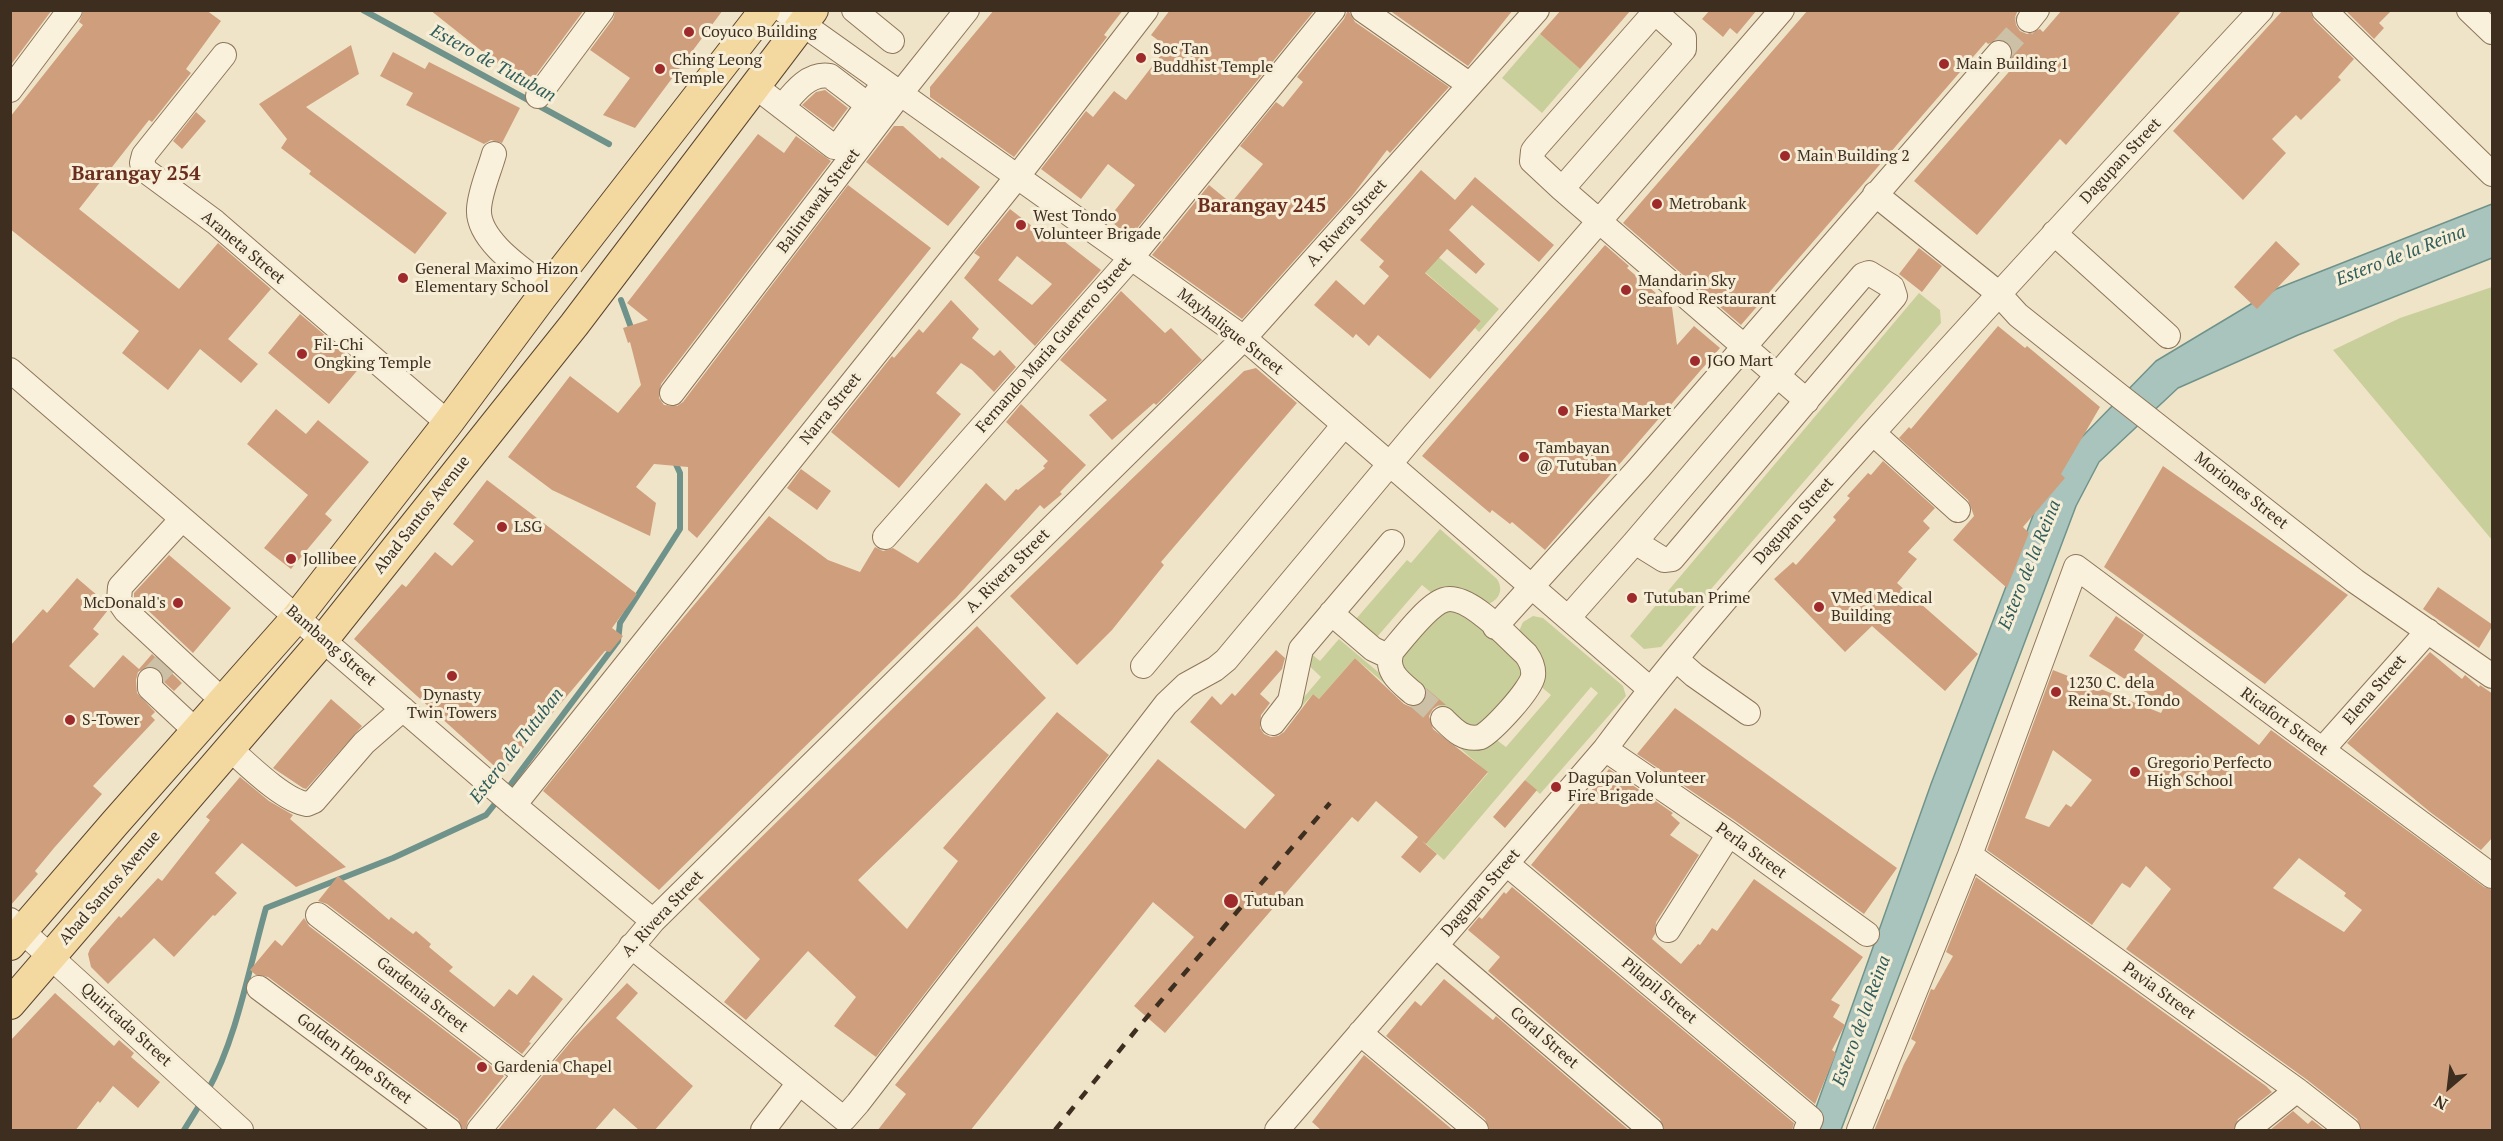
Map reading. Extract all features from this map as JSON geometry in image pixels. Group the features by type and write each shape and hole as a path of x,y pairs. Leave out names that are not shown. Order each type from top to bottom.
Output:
{"main road":[{"path":"15,932 297,617 765,10"},
{"name":"Abad Santos Avenue","path":"10,1004 323,640 574,325 756,87 800,15"}],"street":[{"path":"10,90 70,10"},
{"path":"538,96 602,10"},
{"path":"854,10 892,41"},
{"name":"Balintawak Street","path":"672,393 892,88 967,10"},
{"name":"Narra Street","path":"504,796 1017,177 1146,10"},
{"name":"Fernando Maria Guerrero Street","path":"885,537 1131,258 1333,10"},
{"path":"1363,10 1470,85"},
{"name":"A. Rivera Street","path":"479,1131 653,921 1244,338 1537,10"},
{"path":"631,946 850,1125 879,1076 1166,704 1186,685 1226,660 1390,464 1782,10"},
{"name":"Dagupan Street","path":"1289,1126 1360,1033 1605,749 1650,689 1773,545 1998,293 2261,10"},
{"path":"2324,10 2493,174"},
{"path":"2469,10 2493,33"},
{"path":"1562,189 1684,49 1684,38 1656,11 1533,151 1534,165 1807,401"},
{"name":"Mayhaligue Street","path":"800,15 892,88 1244,338 1650,689"},
{"path":"1496,627 2000,53"},
{"name":"Araneta Street","path":"224,55 144,155 142,163 146,171 215,222 448,423"},
{"path":"782,107 806,82 823,75 830,76 868,105"},
{"path":"756,87 834,147 838,146 868,105 892,88"},
{"path":"494,154 479,206 479,218 484,231 498,248 548,289"},
{"name":"Moriones Street","path":"1875,194 1998,293 2018,315 2355,581 2493,676"},
{"path":"2054,233 2168,336"},
{"path":"1568,618 1863,275 1869,273 1892,287 1895,296 1672,559 1664,560 1635,542"},
{"name":"Bambang Street","path":"10,370 504,796 653,921"},
{"path":"1143,666 1344,425"},
{"path":"1873,433 1958,510"},
{"path":"182,519 120,587 119,601 126,611 220,704"},
{"path":"1273,723 1290,701 1300,649 1392,542"},
{"name":"Ricafort Street","path":"1970,855 2076,567 2493,876"},
{"path":"1413,693 1394,676 1389,664 1390,657 1433,606 1444,600 1457,599 1469,604 1530,660 1533,672 1531,684 1481,737 1463,736 1443,719"},
{"path":"1331,613 1373,649 1390,657"},
{"name":"Elena Street","path":"2322,750 2428,631"},
{"path":"1676,659 1694,675 1748,713"},
{"path":"196,731 150,688 158,672 176,667 220,704"},
{"path":"230,749 282,792 307,804 314,801 364,743 404,709"},
{"name":"Perla Street","path":"1605,749 1729,834 1867,934"},
{"path":"1668,930 1729,834"},
{"path":"1859,1131 1970,855"},
{"name":"Pavia Street","path":"1970,855 2297,1090 2348,1131"},
{"name":"Pilapil Street","path":"1507,864 1809,1125"},
{"name":"Gardenia Street","path":"318,915 525,1074"},
{"name":"Quiricada Street","path":"15,932 51,957 241,1131"},
{"name":"Coral Street","path":"1436,946 1651,1131"},
{"name":"Golden Hope Street","path":"259,988 449,1131"},
{"path":"1360,1033 1476,1131"},
{"path":"764,1131 799,1083"},
{"path":"2247,1131 2297,1090"}],"green space":[{"path":"1540,34 1580,69 1542,113 1502,78"},
{"path":"1385,211 1499,309 1479,332 1475,328 1481,321 1372,226"},
{"path":"2492,287 2492,540 2333,350 2400,318"},
{"path":"1919,293 1940,310 1941,323 1661,647 1644,649 1630,636"},
{"path":"1440,529 1497,579 1500,587 1498,597 1488,604 1433,594 1422,585 1377,637 1356,619 1407,560 1411,563"},
{"path":"1458,607 1520,658 1525,672 1482,727 1460,726 1402,673 1399,659 1439,611"},
{"path":"1533,616 1543,618 1623,686 1626,696 1540,794 1525,780 1598,693 1591,687 1444,860 1426,844 1488,773 1436,727 1494,738 1506,747 1551,695 1539,685 1519,631 1523,622"},
{"path":"1339,639 1409,698 1406,702 1355,658 1319,699 1313,694 1286,724 1283,722 1321,677 1303,660 1309,652 1320,661"}],"water":[{"name":"Estero de la Reina","path":"2492,204 2492,258 2298,335 2178,388 2099,462 2076,506 1841,1130 1808,1130 1931,784 2043,489 2076,443 2156,361 2276,289"}],"building":[{"path":"10,10 52,10 10,66"},
{"path":"84,10 206,10 221,21 186,69 191,73 152,122 149,120 79,209 179,289 218,243 271,289 228,339 258,364 241,383 200,349 168,390 122,353 139,331 10,229 10,117 83,25 79,22"},
{"path":"430,10 584,10 527,87"},
{"path":"616,10 723,10 635,128 603,115 630,78 590,50 613,19"},
{"path":"994,10 1123,10 1104,35 1107,37 1014,157 930,97 930,87"},
{"path":"1170,10 1314,11 1130,237 1108,219 1135,185 1108,164 1081,199 1041,169 1086,111 1093,117 1114,91 1126,100 1167,47 1151,35"},
{"path":"1348,10 1355,22 1449,87 1390,153 1387,150 1352,196 1242,319 1152,255 1209,185 1231,203 1263,164 1240,146 1276,102 1283,107 1303,82 1297,77 1344,19"},
{"path":"1389,10 1513,10 1468,66"},
{"path":"1561,10 1631,10 1580,69 1540,34"},
{"path":"1710,10 1757,10 1737,34 1730,28 1723,37 1702,19"},
{"name":"Main Building 2","path":"1808,10 2018,10 2015,17 2016,25 2020,31 2027,34 2040,29 2043,32 2062,10 2182,10 2066,145 2060,139 1977,235 1914,181 2014,66 2010,62 2013,49 2008,42 2001,39 1988,44 1986,42 1741,325 1623,223"},
{"path":"2283,10 2310,10 2314,20 2354,59 2338,77 2341,80 2301,120 2296,115 2272,139 2286,153 2243,200 2173,131"},
{"path":"2345,10 2392,10 2379,23 2384,28 2374,39"},
{"path":"351,45 359,74 306,107 447,213 415,254 309,174 311,171 281,148 287,139 259,104"},
{"path":"393,52 425,69 429,62 520,108 502,143 491,140 484,144 406,105 413,93 380,76"},
{"path":"825,90 848,108 833,128 802,105 816,92"},
{"path":"196,112 206,121 182,149 173,141"},
{"path":"894,126 903,126 940,159 942,157 980,187 948,226 866,162"},
{"path":"758,134 784,153 796,136 831,161 661,384 659,398 664,405 677,406 683,402 848,185 931,248 697,538 688,530 688,467 654,464 636,487 656,503 650,536 552,490 508,457 570,376 618,413 641,385 630,342 628,343 623,328 648,320 627,303"},
{"path":"1421,170 1455,200 1475,177 1554,245 1539,262 1472,205 1449,230 1485,264 1476,274 1447,249 1425,273 1481,321 1430,379 1378,335 1369,346 1356,334 1353,338 1314,305 1336,280 1364,305 1389,276 1379,267 1384,261 1360,240"},
{"path":"1010,209 1046,237 1051,231 1101,270 1035,346 964,278 980,257 974,253","holes":["1017,256 1052,284 1032,305 998,280"]},
{"path":"2276,241 2300,264 2257,309 2234,287"},
{"name":"Fiesta Market","path":"1605,245 1629,266 1627,268 1672,307 1677,345 1694,326 1720,348 1545,550 1512,522 1510,524 1492,510 1490,513 1422,456"},
{"path":"1919,248 1942,266 1922,292 1899,274"},
{"path":"1121,291 1165,333 1171,328 1202,360 1156,405 1154,403 1112,440 1089,415 1107,400 1060,360"},
{"path":"951,300 979,329 972,338 994,356 1000,350 1016,367 994,392 972,370 961,363 936,393 961,414 899,488 831,432 892,356 894,358 919,329 923,333"},
{"path":"300,314 361,366 329,404 268,353"},
{"path":"1998,326 2025,348 2027,346 2100,407 2061,474 2065,478 2023,527 2029,533 2007,588 1953,540 1974,516 1968,500 1899,438 1909,427 1911,429"},
{"path":"1256,368 1297,403 1161,562 1164,565 1112,630 1077,665 1010,596 1244,371"},
{"path":"1021,404 1086,465 1060,492 1062,494 1044,509 1040,505 956,598 659,890 543,791 656,650 769,516 828,560 860,572 875,547 883,551 893,548 918,563 986,483 1005,501 1016,489 1018,490 1045,468 1043,466 1048,461 1006,422"},
{"path":"276,409 306,434 318,420 369,462 325,514 332,520 291,569 264,548 308,495 247,444"},
{"path":"1883,461 1935,508 1923,521 1930,528 1908,552 1917,559 1897,583 1978,654 1945,691 1872,626 1845,652 1774,579 1793,562 1796,565 1836,520 1833,517 1850,498 1847,496 1868,473 1871,475"},
{"path":"2163,466 2348,595 2265,684 2104,567"},
{"path":"801,469 831,491 817,510 787,488"},
{"path":"487,480 637,594 612,628 623,636 610,652 605,651 502,773 354,639 402,584 406,587 435,552 452,566 474,541 453,524"},
{"name":"McDonald's","path":"169,555 231,608 193,653 134,597 134,593"},
{"path":"77,578 105,602 108,610 93,629 99,634 69,666 94,688 123,655 139,669 152,654 182,683 174,691 164,682 163,673 157,667 149,666 138,672 137,693 155,712 151,716 155,720 93,786 102,794 35,871 38,874 10,906 10,646 43,609 47,613"},
{"path":"2438,587 2493,625 2479,648 2423,609"},
{"path":"2116,616 2144,635 2134,650 2259,745 2271,730 2484,887 2493,890 2493,1131 2362,1131 2357,1119 2306,1079 2126,949 2171,889 2146,866 2130,888 2122,883 2092,925 1987,850 2053,670 2161,713 2165,705 2089,656","holes":["2053,750 2092,780 2071,807 2066,804 2049,827 2025,818","2299,858 2346,893 2344,896 2362,910 2344,932 2273,888"]},
{"path":"977,626 1046,698 858,880 907,929 958,861 943,848 1057,712 1109,755 876,1057 834,1026 856,997 808,951 746,1020 724,1002 760,959 698,899"},
{"path":"1276,650 1285,658 1282,669 1260,694 1270,703 1261,715 1260,728 1264,734 1271,737 1284,732 1313,694 1319,699 1355,658 1404,704 1411,707 1424,703 1427,696 1426,688 1446,705 1439,705 1429,716 1433,729 1488,772 1426,844 1422,841 1437,854 1420,873 1401,857 1418,837 1376,801 1358,822 1352,817 1165,1033 1134,1006 1194,937 1153,902 970,1131 877,1131 906,1094 895,1085 1158,759 1245,829 1275,795 1190,722 1212,696 1221,705 1232,693 1235,696"},
{"path":"2430,652 2462,679 2465,675 2479,687 2480,685 2493,694 2493,837 2481,850 2430,812 2347,743"},
{"path":"331,699 362,726 306,789 273,768"},
{"path":"1675,708 1897,868 1864,914 1737,822 1637,754"},
{"path":"1609,769 1673,813 1671,815 1680,823 1670,835 1699,855 1656,922 1652,939 1681,964 1698,944 1700,945 1712,928 1717,931 1754,879 1863,957 1831,1000 1840,1005 1833,1017 1845,1025 1832,1050 1836,1053 1815,1104 1531,865"},
{"path":"240,777 269,801 293,815 290,819 346,867 296,887 242,843 215,873 237,893 174,957 154,938 108,984 91,967 88,954 90,949 119,916 121,918 158,878 162,881 210,820 206,817"},
{"path":"1525,780 1537,790 1505,828 1493,817"},
{"path":"338,876 389,920 391,917 413,934 416,931 431,944 429,947 453,967 449,971 494,1007 509,989 517,995 533,975 563,999 522,1054 327,904 318,901"},
{"path":"1976,877 2272,1092 2238,1119 2233,1131 1874,1131 1887,1099 1889,1100 1916,1042 1911,1039 1931,989 1934,990 1953,956 1946,952"},
{"path":"1512,887 1794,1123 1792,1131 1665,1131 1660,1119 1488,971 1500,957 1468,930 1479,917 1482,919 1504,892 1506,894"},
{"path":"304,918 309,926 504,1076 468,1121 465,1131 458,1119 268,977 256,975 250,970 275,940 282,946"},
{"path":"1444,979 1493,1020 1496,1016 1630,1131 1490,1131 1485,1119 1386,1036 1415,1001 1421,1006"},
{"path":"627,983 638,993 616,1018 693,1086 654,1131 640,1131 614,1108 594,1131 497,1131 573,1039"},
{"path":"55,993 114,1046 119,1040 134,1053 131,1057 160,1082 138,1108 113,1086 75,1131 10,1131 10,1041"},
{"path":"1364,1055 1454,1131 1322,1131 1312,1122"},
{"path":"2293,1111 2308,1124 2312,1120 2326,1131 2269,1131"}],"waterway":[{"name":"Estero de Tutuban","path":"363,10 609,144"},
{"name":"Estero de Tutuban","path":"621,300 633,333"},
{"name":"Estero de Tutuban","path":"505,792 618,641 620,623 680,529 680,473 674,460"},
{"name":"Estero de Tutuban","path":"207,1092 234,1026 266,908 393,858 486,815 498,800"},
{"name":"Estero de Tutuban","path":"184,1130 202,1101"}],"tunnel":[{"path":"1999,53 2029,20"},
{"path":"150,680 165,664"},
{"path":"1413,693 1443,719"}],"railway":[{"path":"1055,1130 1136,1030 1330,803"}],"place":[{"name":"Coyuco Building","path":"689,32"},
{"name":"Soc Tan Buddhist Temple","path":"1141,58"},
{"name":"Main Building 1","path":"1944,64"},
{"name":"Ching Leong Temple","path":"660,69"},
{"name":"Main Building 2","path":"1785,156"},
{"name":"Metrobank","path":"1657,204"},
{"name":"West Tondo Volunteer Brigade","path":"1021,225"},
{"name":"General Maximo Hizon Elementary School","path":"403,278"},
{"name":"Mandarin Sky Seafood Restaurant","path":"1626,290"},
{"name":"Fil-Chi Ongking Temple","path":"302,354"},
{"name":"JGO Mart","path":"1695,361"},
{"name":"Fiesta Market","path":"1563,411"},
{"name":"Tambayan @ Tutuban","path":"1524,457"},
{"name":"LSG","path":"502,527"},
{"name":"Jollibee","path":"291,559"},
{"name":"Tutuban Prime","path":"1632,598"},
{"name":"McDonald's","path":"178,603"},
{"name":"VMed Medical Building","path":"1819,607"},
{"name":"Dynasty Twin Towers","path":"452,676"},
{"name":"1230 C. dela Reina St. Tondo","path":"2056,692"},
{"name":"S-Tower","path":"70,720"},
{"name":"Gregorio Perfecto High School","path":"2135,772"},
{"name":"Dagupan Volunteer Fire Brigade","path":"1556,787"},
{"name":"Tutuban","path":"1231,901"},
{"name":"Gardenia Chapel","path":"482,1067"}],"district":[{"name":"Barangay 254","path":"136,174"},
{"name":"Barangay 245","path":"1262,206"}]}
